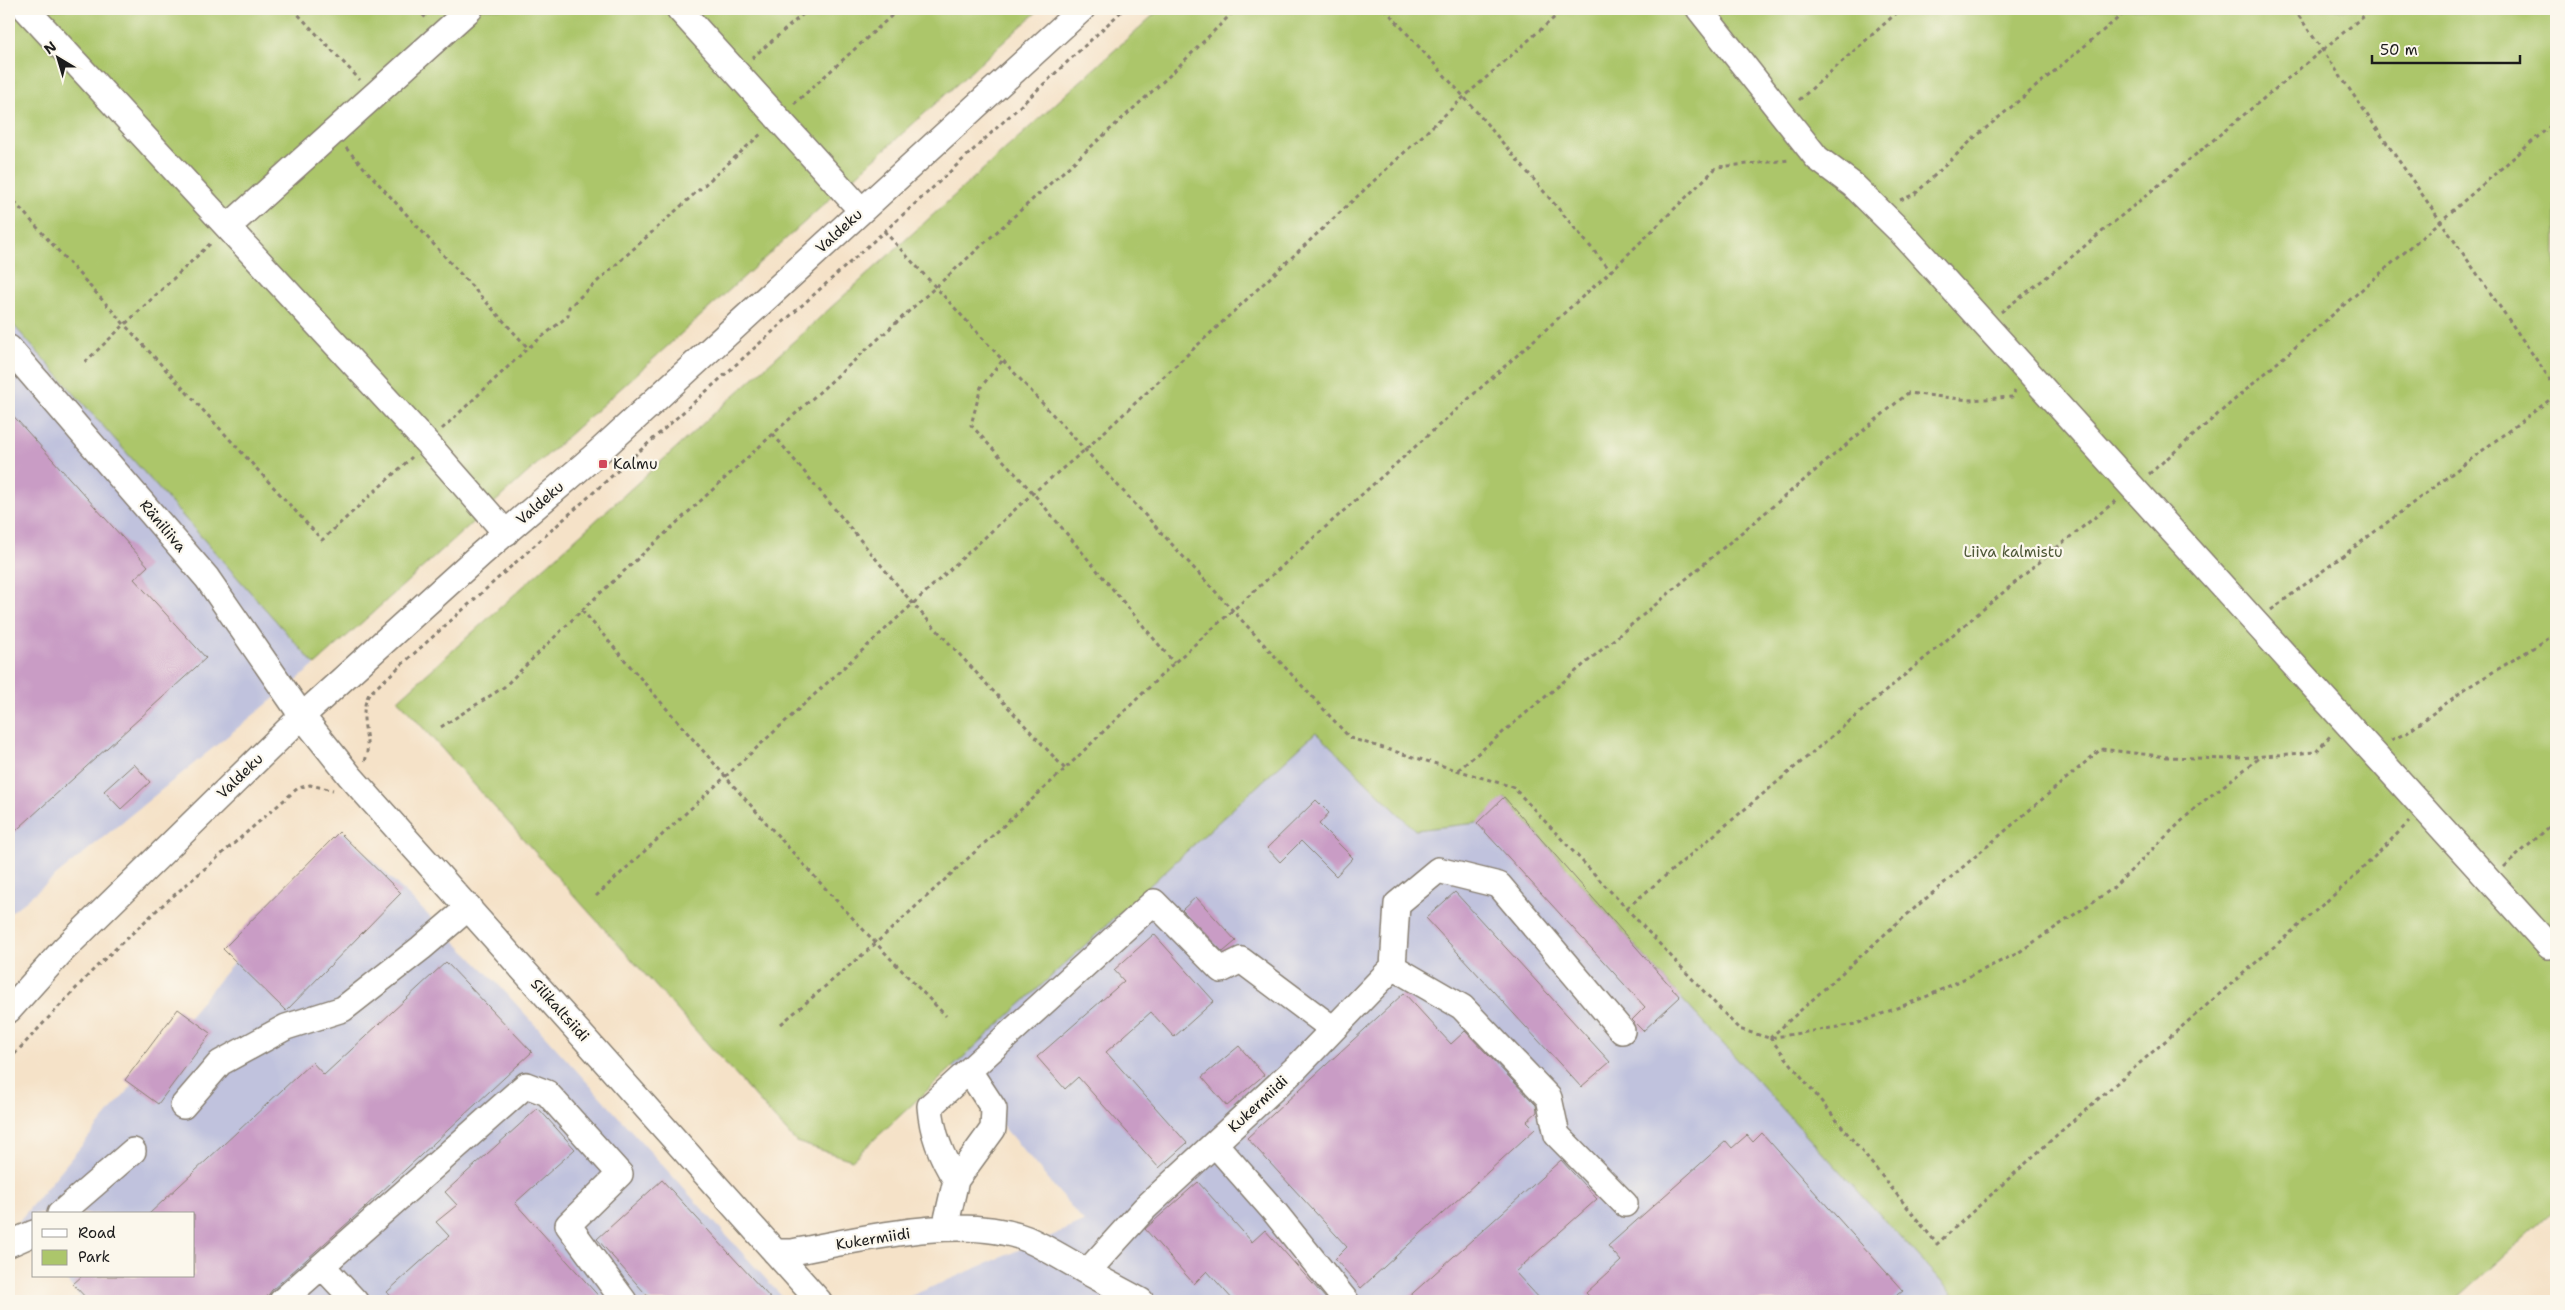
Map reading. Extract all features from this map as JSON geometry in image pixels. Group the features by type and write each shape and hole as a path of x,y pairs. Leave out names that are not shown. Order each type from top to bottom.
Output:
{"street":[{"path":"26,9 427,443 506,533"},
{"path":"228,227 470,9"},
{"path":"679,9 861,210"},
{"name":"Valdeku","path":"9,1010 63,950 302,716 593,457 1082,9"},
{"path":"1699,9 1817,158 1853,186 1878,209 2549,946"},
{"name":"Räniliiva","path":"9,348 207,578 302,716"},
{"name":"Silikaltsiidi","path":"302,716 350,776 819,1301"},
{"path":"1622,1031 1499,885 1438,870 1397,904 1393,967 1462,1007 1549,1098 1557,1136 1625,1204"},
{"path":"956,1180 942,1159 931,1123 930,1106 1154,902 1221,970 1241,960 1333,1029"},
{"path":"183,1106 220,1063 286,1027 343,1008 469,908"},
{"name":"Kukermiidi","path":"775,1252 792,1252 945,1228 982,1229 1026,1239 1087,1272 1145,1208 1296,1068 1393,967"},
{"path":"945,1228 953,1202 956,1180 993,1129 994,1109 969,1071"},
{"path":"282,1301 526,1085 547,1093 620,1174 568,1225 624,1301"},
{"path":"1215,1144 1273,1210 1346,1301"},
{"path":"62,1212 133,1151"},
{"path":"9,1244 32,1233"},
{"path":"322,1266 355,1301"},
{"path":"1087,1272 1141,1301"}],"path":[{"path":"293,9 374,95"},
{"path":"736,72 809,9"},
{"path":"9,196 322,540 528,348 568,316 569,306 899,9"},
{"path":"360,768 366,760 368,753 363,704 369,694 884,232 1124,9"},
{"path":"440,727 504,687 582,610 773,434 1167,78 1236,9"},
{"path":"1385,9 1464,98 1611,271"},
{"path":"596,896 1033,493 1086,449 1464,98 1564,9"},
{"path":"1782,114 1901,9"},
{"path":"1878,209 1915,194 1974,138 2129,9"},
{"path":"2294,9 2556,388"},
{"path":"1985,325 2057,269 2372,9"},
{"path":"1627,908 2061,544 2133,488 2556,121"},
{"path":"333,133 528,348"},
{"path":"781,1024 875,944 1065,769 1174,663 1611,271 1717,168 1817,158"},
{"path":"85,362 228,227"},
{"path":"884,232 1002,361 1086,449 1350,738 1513,787 1739,1029 1769,1038 1856,1024 1930,995 2018,953 2112,890 2196,807 2262,756"},
{"path":"1002,361 981,387 971,425 1033,493 1174,663"},
{"path":"1458,770 1908,393 1970,400 2012,397 2026,371"},
{"path":"2255,622 2556,395"},
{"path":"773,434 913,604 1065,769"},
{"path":"582,610 726,777 875,944 946,1016"},
{"path":"2369,748 2407,733 2466,689 2556,634"},
{"path":"1769,1038 1895,925 2101,749 2167,757 2225,759 2316,752 2343,720"},
{"path":"9,1060 94,968 157,910 298,788 310,785 335,790 340,786"},
{"path":"1769,1038 1937,1244 2066,1126 2350,881 2423,808"},
{"path":"2489,881 2556,821"}],"shaded area":[{"path":"9,320 315,665 9,914"},
{"path":"1316,732 1415,830 1504,797 1680,997 1959,1301 899,1301 1084,1222 953,1067"},
{"path":"343,831 496,982 786,1301 83,1301 65,1278 195,1278 195,1212 32,1212 32,1237 19,1221"}],"green space":[{"path":"9,9 1040,9 315,665 9,320"},
{"name":"Liiva kalmistu","path":"1160,9 2556,9 2556,1209 2454,1301 1959,1301 1680,997 1505,797 1477,823 1415,830 1316,732 852,1160 796,1142 398,700"}],"building":[{"path":"9,411 148,566 134,579 206,658 9,837"},
{"path":"134,764 150,782 121,809 104,791"},
{"path":"1504,797 1680,997 1643,1031 1632,1020 1645,1007 1477,823"},
{"path":"1316,800 1329,813 1319,824 1353,858 1336,876 1301,841 1280,862 1267,848"},
{"path":"339,832 401,893 286,1011 223,949"},
{"path":"1455,892 1610,1062 1581,1087 1426,918"},
{"path":"1196,897 1236,941 1223,952 1182,910"},
{"path":"1154,934 1214,1001 1174,1037 1151,1012 1106,1052 1187,1143 1159,1168 1078,1077 1065,1089 1037,1057 1124,981 1114,970"},
{"path":"446,962 532,1052 351,1220 272,1290 264,1301 89,1301 73,1284 80,1278 195,1278 195,1212 151,1212 312,1062 324,1075"},
{"path":"1404,993 1451,1044 1465,1031 1536,1105 1537,1112 1527,1121 1535,1129 1361,1288 1335,1259 1347,1247 1247,1138"},
{"path":"178,1009 211,1033 158,1104 125,1080"},
{"path":"1239,1046 1264,1075 1227,1106 1202,1077"},
{"path":"538,1108 575,1149 515,1203 603,1301 395,1301 387,1292 449,1236 436,1222 457,1205 445,1192"},
{"path":"1762,1133 1903,1291 1890,1301 1594,1301 1586,1293 1621,1261 1608,1246 1726,1141 1732,1148 1747,1135 1753,1142"},
{"path":"1561,1160 1597,1199 1515,1272 1542,1301 1404,1301"},
{"path":"662,1180 773,1301 652,1301 597,1239"},
{"path":"1198,1182 1252,1242 1265,1230 1328,1301 1234,1301 1207,1271 1194,1284 1145,1229"}],"place":[{"name":"Kalmu","path":"603,464"}]}
